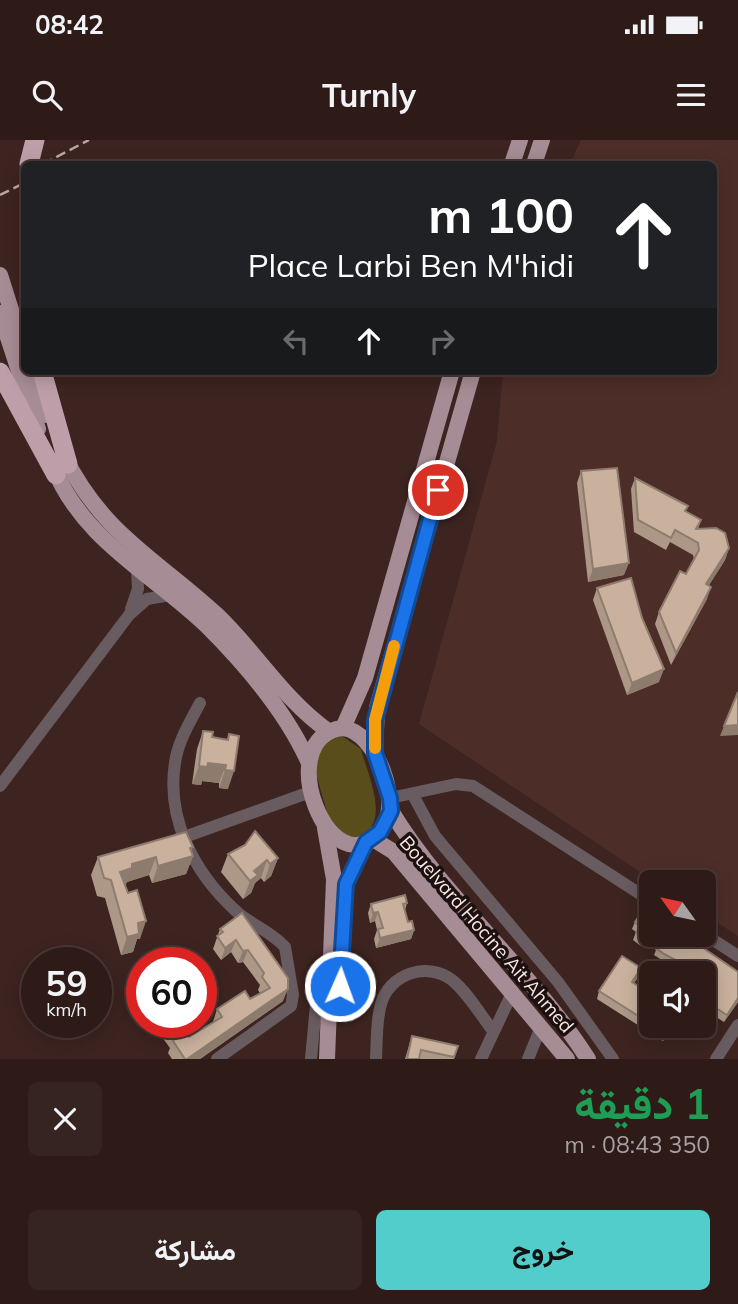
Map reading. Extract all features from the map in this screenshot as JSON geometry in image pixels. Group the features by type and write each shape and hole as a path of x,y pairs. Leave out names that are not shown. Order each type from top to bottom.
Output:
{"highway":[{"path":"31,161 35,140"},
{"path":"0,372 62,469"},
{"path":"42,375 62,469"}],"main road":[{"path":"513,161 520,140"},
{"path":"535,161 542,140"},
{"path":"0,275 21,342"},
{"path":"0,313 21,366"},
{"path":"25,375 81,515 104,543 170,595 232,653 294,732 309,763 334,879 327,1059"},
{"path":"32,375 62,469 111,528 218,617 296,707 335,729 364,736 375,753 391,804 414,848 498,944 588,1059"},
{"path":"309,763 315,743 335,729 365,678 451,375"},
{"path":"375,753 377,708 472,375"},
{"path":"338,1059 345,893 349,872 369,840 387,823 391,804"},
{"path":"325,828 340,840 369,840"},
{"name":"Bouelvard Hocine Ait Ahmed","path":"369,840 394,852 513,991 567,1059"}],"street":[{"path":"129,615 137,594 136,569"},
{"path":"0,786 129,615 147,599 170,595"},
{"path":"200,703 182,737 173,783 174,805 183,837 195,862 215,890 252,924 285,947 293,995 286,1012 217,1059"},
{"path":"391,804 413,795 456,784 473,786 639,893"},
{"path":"160,845 313,791"},
{"path":"413,795 435,836 558,982 613,1059"},
{"path":"716,942 738,956"},
{"path":"311,1059 318,983 330,965"},
{"path":"376,1059 381,1003 397,981 411,973 424,970 450,978 493,1031"},
{"path":"481,1059 513,991"},
{"path":"716,1059 738,1025"},
{"path":"528,1059 541,1027"}],"shaded area":[{"path":"581,140 738,140 738,936 716,922 716,870 639,871 419,724 497,441 503,375 717,375 717,161 571,161"},
{"path":"342,736 361,749 376,805 372,825 366,833 356,837 347,836 331,826 312,760 318,745"}],"building":[{"path":"617,468 629,563 593,569 581,471"},
{"path":"635,478 688,506 685,511 701,520 696,529 716,528 725,533 729,548 706,584 711,587 676,653 659,612 680,571 686,574 699,550 698,543 675,530 671,538 638,520"},
{"path":"631,578 642,618 664,669 632,683 597,588"},
{"path":"738,692 738,725 724,726"},
{"path":"203,731 213,732 212,737 228,740 229,734 239,736 234,771 225,770 226,765 208,763 207,767 199,766"},
{"path":"255,831 278,858 270,864 267,860 254,871 258,875 250,881 228,854 245,845"},
{"path":"186,832 193,847 190,848 193,856 158,866 156,857 132,864 132,868 120,872 128,893 137,890 146,921 138,923 139,934 127,937 111,880 104,878 98,857"},
{"path":"405,895 407,903 403,904 408,922 412,921 414,930 380,938 378,929 383,928 378,912 373,913 371,904"},
{"path":"242,913 288,978 288,989 187,1059 185,1059 173,1041 176,1038 217,1038 217,1020 222,1017 217,1009 245,991 250,999 270,988 262,977 264,973 248,950 243,951 236,940 225,948 217,936 223,932 220,929"},
{"path":"702,947 738,972 738,998 727,1015 716,1008 716,961 677,961 656,948"},
{"path":"622,956 639,967 632,982 639,986 639,1016 599,991"},
{"path":"412,1036 458,1046 454,1057 421,1050 419,1059 407,1059"}],"railway":[{"path":"49,161 89,140"},
{"path":"0,195 21,184"}],"slow traffic":[{"path":"375,748 377,708 394,646"}],"route":[{"path":"340,986 345,893 349,872 366,842 373,839 387,823 391,811 390,798 375,753 377,708 438,490"}]}
